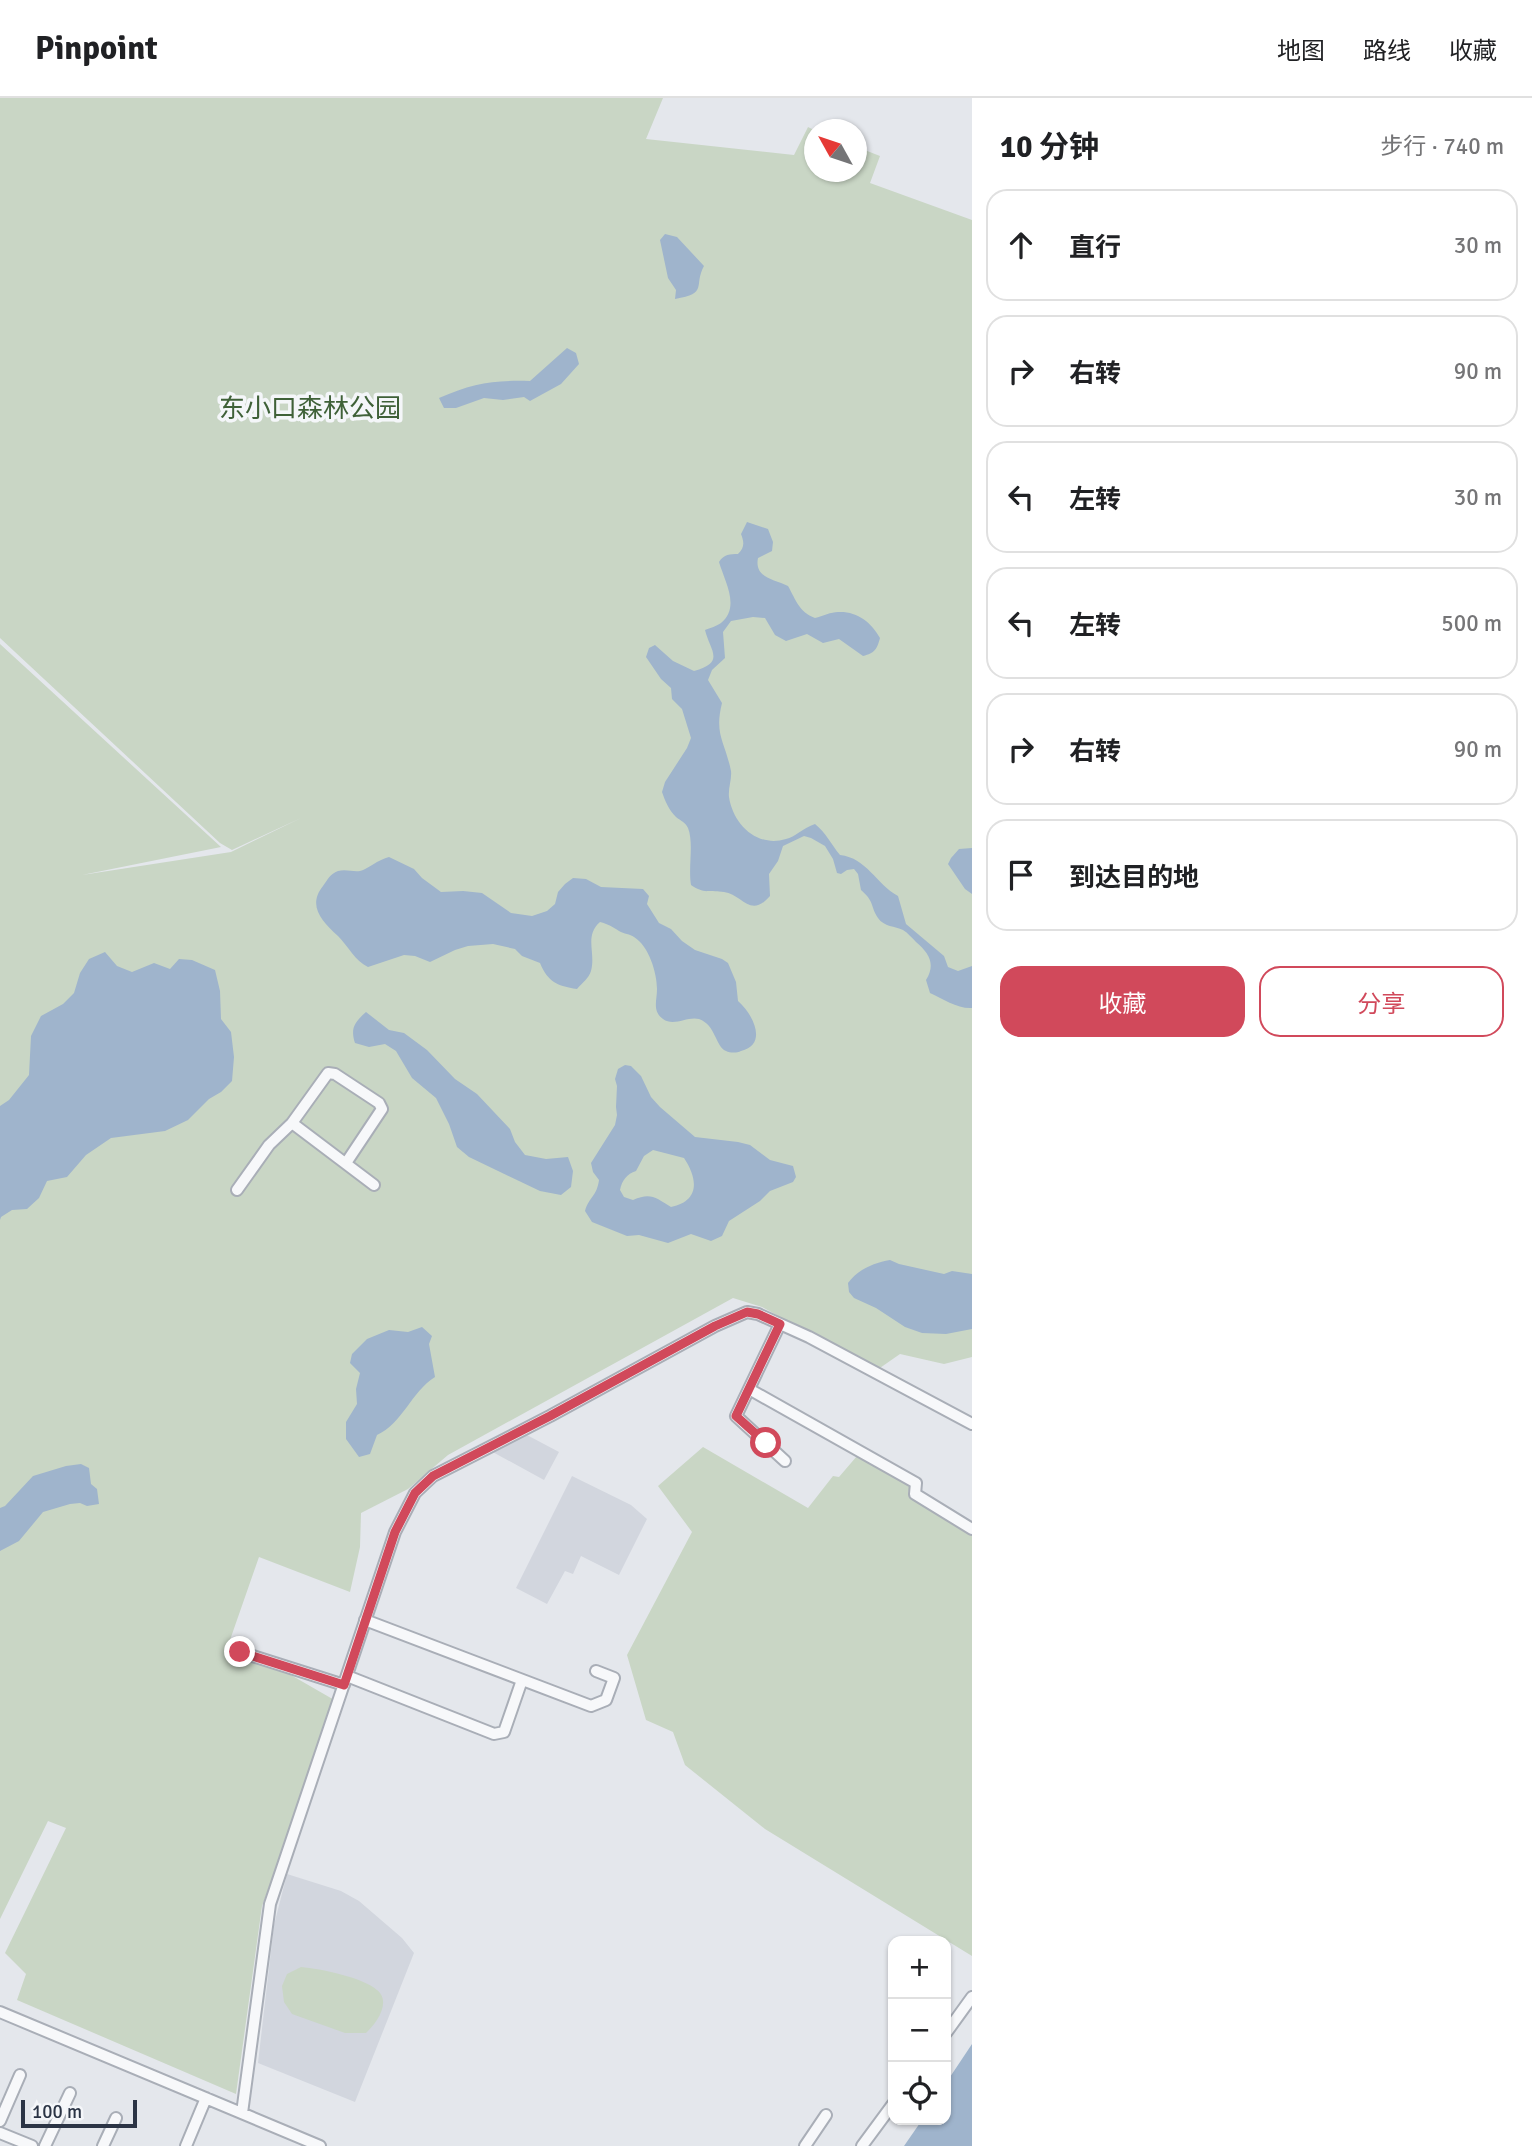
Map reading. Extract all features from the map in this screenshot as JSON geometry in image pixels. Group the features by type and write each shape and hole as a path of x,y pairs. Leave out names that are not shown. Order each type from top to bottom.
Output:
{"street":[{"path":"237,1190 269,1145 292,1123 328,1073 335,1074 379,1103 382,1109 346,1163"},
{"path":"292,1123 374,1185"},
{"path":"242,2113 270,1904 395,1532 415,1493 433,1476 725,1321 747,1312 780,1324 972,1423"},
{"path":"780,1324 736,1416 785,1461"},
{"path":"749,1389 916,1483 915,1494 972,1529"},
{"path":"365,1620 590,1706 606,1700 614,1678 596,1671"},
{"path":"240,1652 345,1681 494,1734 504,1732 522,1680"},
{"path":"951,2026 972,1997"},
{"path":"0,2012 312,2145"},
{"path":"0,2121 20,2075"},
{"path":"45,2146 70,2093"},
{"path":"186,2146 206,2098"},
{"path":"862,2146 888,2111"},
{"path":"805,2146 826,2115"},
{"path":"103,2146 116,2118"},
{"path":"0,2133 32,2146"}],"shaded area":[{"path":"525,1434 559,1452 544,1480 489,1450"},
{"path":"572,1476 631,1505 647,1519 619,1575 581,1556 573,1574 565,1571 547,1604 516,1588"},
{"path":"287,1874 341,1891 359,1901 402,1938 414,1953 355,2102 258,2063 274,1925"}],"green space":[{"name":"东小口森林公园","path":"0,98 663,98 646,139 794,155 804,135 804,182 867,182 867,151 880,156 870,183 972,220 972,1357 944,1364 900,1354 877,1370 762,1307 733,1298 448,1455 408,1489 361,1513 360,1547 350,1592 259,1557 230,1640 336,1701 262,1906 236,2094 17,2000 26,1974 5,1953 66,1828 48,1821 0,1919 0,644 221,847 82,875 231,852 301,818 232,850 220,843 0,638"},
{"path":"703,1447 808,1508 833,1476 839,1477 857,1456 910,1485 908,1495 972,1534 972,1956 951,1943 951,1936 939,1936 765,1829 685,1765 673,1732 646,1720 627,1655 692,1532 658,1486"},
{"path":"301,1967 330,1972 370,1985 377,1990 383,2001 378,2019 366,2033 345,2033 292,2014 284,2002 282,1986 287,1974"}],"water":[{"path":"665,234 677,237 704,266 698,288 686,297 675,299 676,290 668,278 660,240"},
{"path":"567,348 576,353 579,364 561,384 530,401 524,397 503,400 484,398 456,408 444,408 439,398 484,384 530,381"},
{"path":"747,522 768,529 773,542 772,551 758,558 759,570 766,577 788,586 805,612 815,618 835,612 851,613 868,622 880,638 875,650 863,656 839,639 823,643 807,634 786,641 775,635 765,618 731,621 723,632 725,658 712,670 708,680 722,703 719,723 731,771 731,807 748,832 765,840 789,838 815,824 840,855 857,861 898,896 906,924 944,956 948,967 958,971 972,966 972,1008 956,1005 930,993 926,980 931,964 924,950 905,931 880,921 861,890 858,874 854,869 837,873 825,846 811,838 804,836 783,846 778,861 769,874 770,896 763,903 751,905 724,892 703,891 691,885 691,841 688,828 671,811 662,792 691,738 682,709 672,699 671,688 661,679 646,657 649,648 655,645 673,661 694,671 704,668 713,660 705,630 721,623 730,609 729,593 719,562 725,556 738,554 743,544 741,534"},
{"path":"972,848 972,894 965,889 948,864 959,849"},
{"path":"389,857 414,869 441,892 482,893 511,913 532,916 547,911 555,904 558,892 573,878 586,879 601,887 643,889 649,896 647,904 659,923 671,929 695,950 728,963 736,982 738,1001 755,1028 754,1042 741,1051 729,1052 722,1048 709,1026 699,1019 672,1022 663,1019 656,1009 657,983 648,953 632,936 600,922 591,939 591,971 577,989 554,982 546,975 540,963 522,956 515,949 493,944 468,946 430,962 404,955 368,967 355,957 322,919 316,907 316,900 318,893 335,872 360,871"},
{"path":"105,952 117,966 132,972 154,963 170,969 179,959 192,960 215,970 220,991 221,1019 231,1032 234,1057 232,1081 188,1120 165,1131 111,1138 86,1155 67,1177 47,1181 39,1198 27,1209 12,1210 0,1220 0,1106 9,1100 29,1075 31,1036 41,1016 63,1004 74,993 80,973 89,959"},
{"path":"366,1012 389,1030 404,1033 427,1050 455,1079 477,1094 510,1129 515,1142 525,1155 546,1159 568,1157 573,1171 571,1187 561,1195 540,1191 469,1157 457,1147 436,1098 412,1078 396,1051 385,1044 369,1047 355,1043 354,1026"},
{"path":"625,1065 631,1066 641,1076 651,1097 660,1107 695,1137 750,1145 770,1160 793,1166 796,1177 793,1182 770,1191 760,1201 729,1221 722,1236 711,1241 691,1234 668,1243 639,1235 627,1236 592,1222 585,1211 597,1190 599,1180 591,1163 615,1125 615,1079 618,1069","holes":["653,1150 684,1158 694,1181 692,1194 687,1200 671,1207 653,1197 644,1196 633,1200 624,1197 620,1190 624,1180 636,1171 644,1156"]},
{"path":"890,1260 944,1274 952,1271 972,1274 972,1329 946,1334 922,1333 905,1327 876,1308 854,1298 849,1292 848,1283 852,1278 867,1267"},
{"path":"422,1327 432,1336 429,1344 435,1377 419,1391 394,1423 377,1435 370,1454 359,1457 346,1439 346,1422 357,1404 356,1389 360,1373 350,1363 352,1354 367,1339 389,1330 408,1332"},
{"path":"81,1464 89,1468 91,1484 97,1489 99,1504 70,1504 43,1512 19,1541 0,1551 0,1508 33,1476"},
{"path":"972,2044 972,2146 904,2146 919,2125 951,2125 951,2076"}],"route":[{"path":"240,1652 344,1685 395,1532 415,1493 433,1476 715,1326 747,1312 780,1324 736,1416 766,1443"}]}
